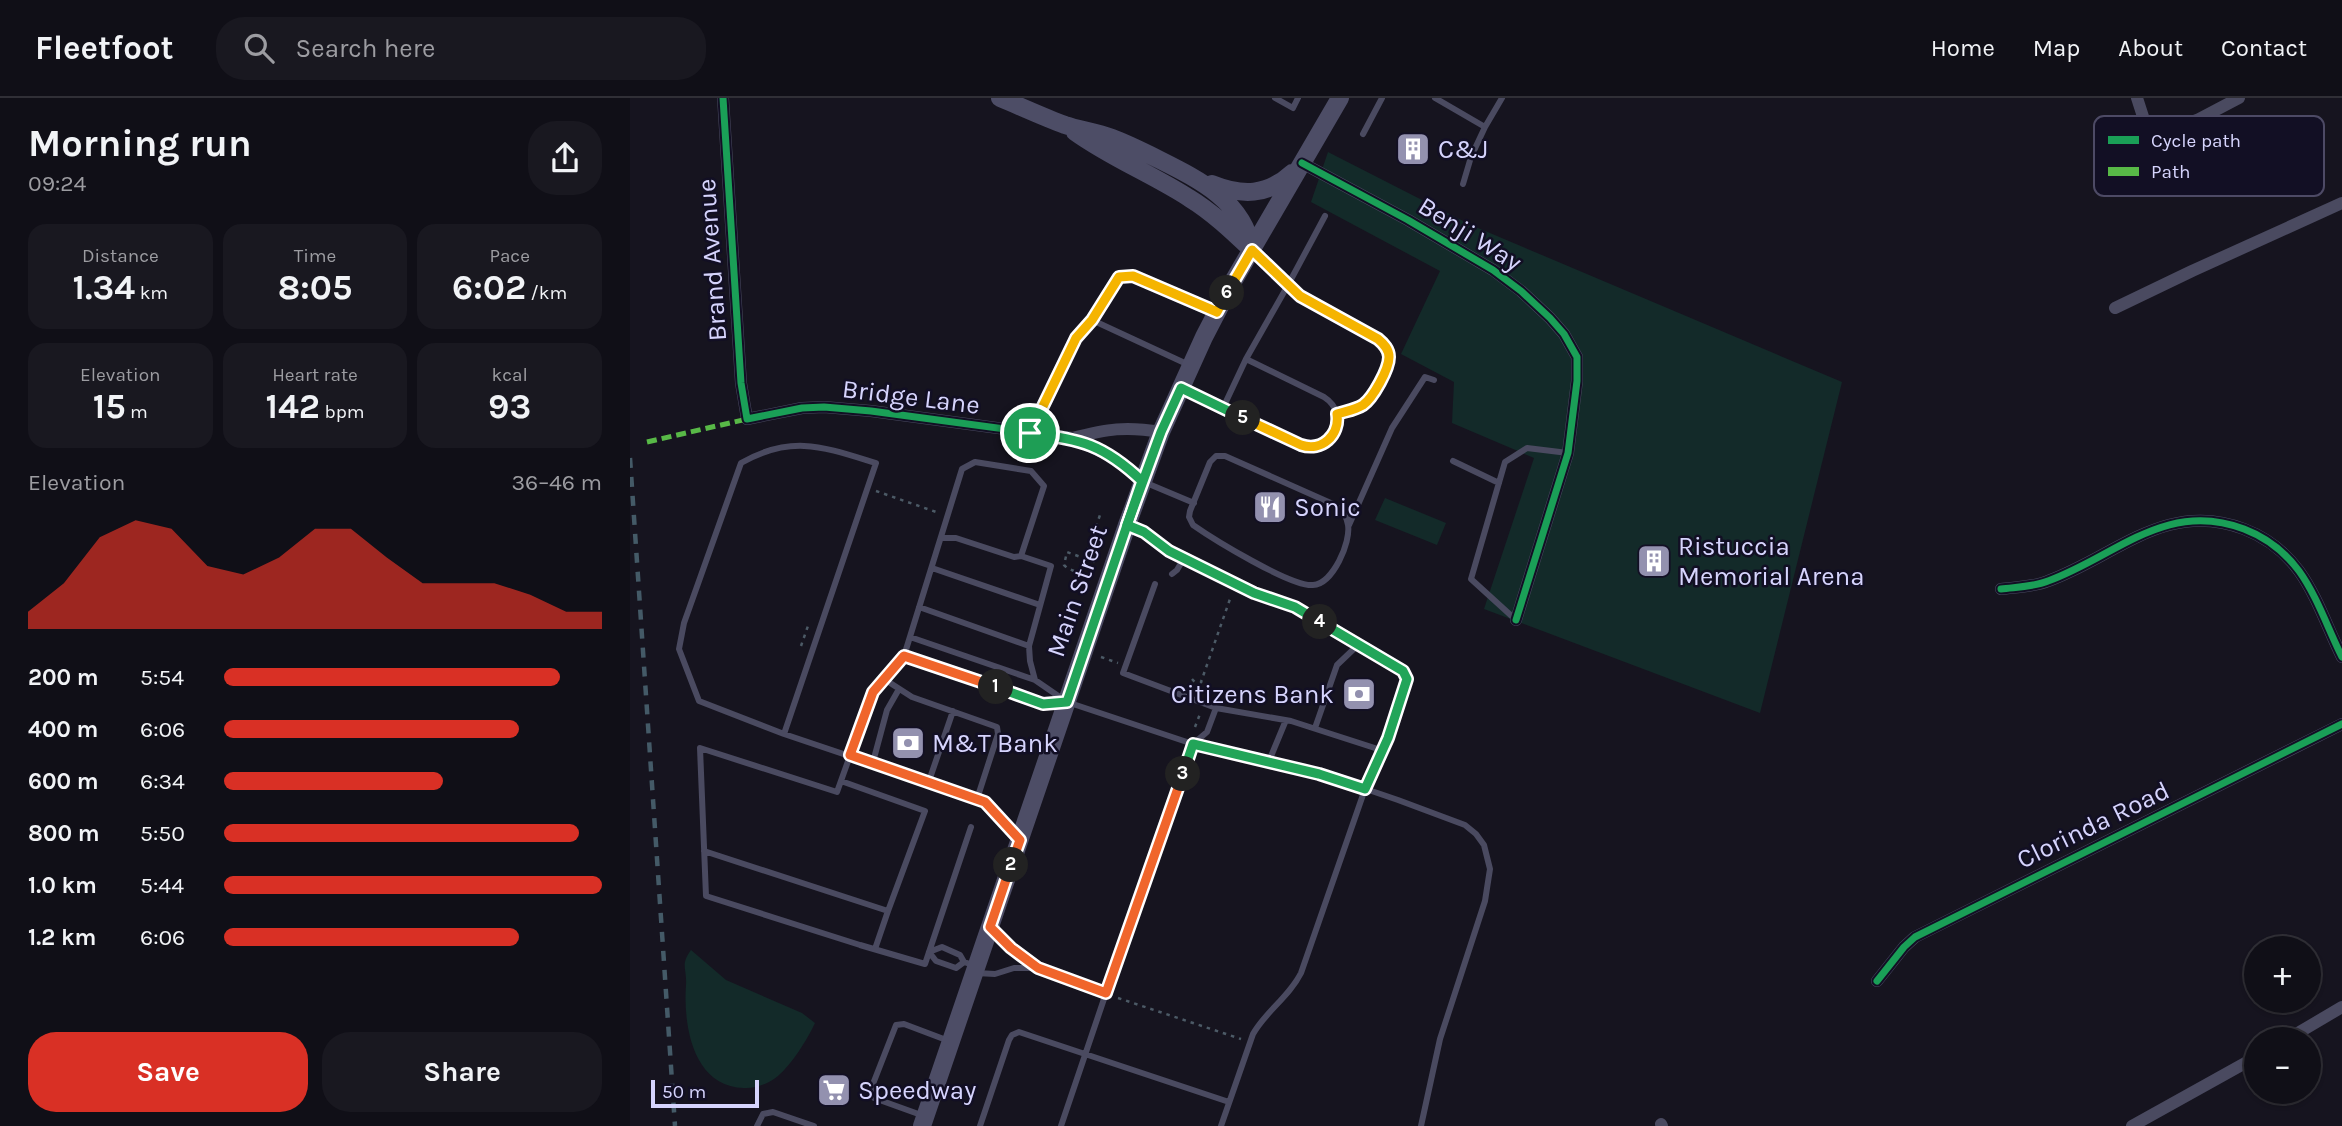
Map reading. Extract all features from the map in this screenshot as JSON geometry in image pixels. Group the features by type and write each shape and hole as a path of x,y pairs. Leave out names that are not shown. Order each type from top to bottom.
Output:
{"main road":[{"path":"1000,98 1067,126 1129,145 1223,189 1250,194 1274,187 1302,163"},
{"name":"Main Street","path":"924,1121 972,967 990,927 1161,432 1217,312 1340,98"},
{"path":"1067,126 1106,152 1192,200 1222,222 1252,250"},
{"path":"1195,178 1224,198 1241,217 1247,228 1252,250"}],"street":[{"name":"Brand Avenue","path":"723,98 741,383 747,419"},
{"path":"2137,98 2143,116"},
{"path":"2206,116 2239,98"},
{"name":"Benji Way","path":"1302,163 1478,260 1508,281 1550,318 1564,334 1577,358 1577,381 1568,453 1516,620"},
{"path":"2115,308 2342,203"},
{"name":"Bridge Lane","path":"747,419 802,408 824,407 1072,438 1113,457 1142,481"},
{"name":"Bridge Lane","path":"1072,438 1113,428 1161,432"},
{"path":"2001,589 2050,581 2109,550 2164,526 2195,520 2227,524 2262,538 2292,562 2307,583 2342,657"},
{"name":"Clorinda Road","path":"1877,981 1915,937 2342,723"},
{"path":"2308,1027 2342,1007"},
{"path":"2132,1126 2244,1063"}],"lane":[{"path":"1275,98 1293,108 1298,98"},
{"path":"1363,134 1382,98"},
{"path":"1435,98 1485,127"},
{"path":"1463,184 1471,157 1502,98"},
{"path":"1223,408 1246,359 1325,216"},
{"path":"1252,250 1300,296 1378,339 1388,352 1388,364 1368,400 1359,407 1337,414"},
{"path":"1030,433 1076,338 1092,320 1116,280 1124,275 1133,276 1217,312"},
{"path":"1092,320 1191,366"},
{"path":"1181,388 1301,445 1310,447 1324,444 1337,424 1337,414 1328,399 1246,359"},
{"path":"1349,526 1345,515 1333,504 1222,456 1210,462 1189,517 1196,527 1251,561 1306,585 1323,582 1332,574 1349,526 1392,428 1424,377 1434,380"},
{"path":"784,734 876,463 829,449 794,444 765,451 741,463 684,623 679,649 699,701 784,734 977,799 989,806 1020,840"},
{"path":"1516,620 1471,579 1505,462 1527,448 1568,453"},
{"path":"971,827 925,964 875,950 706,896 700,748 837,792 870,698 904,656 962,469 980,461 1031,471 1044,486 1021,556"},
{"path":"1453,461 1499,483"},
{"path":"1142,481 1194,503"},
{"path":"1127,525 1144,532 1166,549 1254,593 1295,607 1403,671 1407,679 1388,738 1365,789 1301,973 1287,995 1255,1030 1221,1126"},
{"path":"942,538 956,538 1051,566 1029,646 1035,680"},
{"path":"1172,574 1184,558"},
{"path":"932,568 1040,605"},
{"path":"1155,584 1123,673 1216,708 1286,720 1381,750"},
{"path":"919,607 1029,646"},
{"path":"910,636 1035,680 1067,702 1193,744 1319,774 1365,789 1465,825 1480,839 1489,858 1485,901 1440,1039 1421,1126"},
{"path":"1315,728 1337,666 1359,644"},
{"path":"904,656 1043,704 1067,702"},
{"path":"884,679 912,697 992,724 998,730 977,799"},
{"path":"873,762 887,710 900,689"},
{"path":"1061,1126 1193,744 1207,732 1216,708"},
{"path":"929,781 953,711"},
{"path":"1269,761 1286,720"},
{"path":"841,781 925,811 875,950"},
{"path":"704,851 888,911"},
{"path":"990,927 1011,948 1038,968 1106,993"},
{"path":"929,952 942,947 960,955 972,967"},
{"path":"929,952 936,961 956,968 972,967 995,974 1014,968 1038,968"},
{"path":"924,1121 874,1098 872,1088 896,1025 904,1024 951,1041"},
{"path":"980,1126 1010,1037 1022,1031 1229,1102"},
{"path":"757,1126 763,1114 773,1112 814,1126"}],"path":[{"path":"877,491 939,513"},
{"path":"1085,559 1100,515"},
{"path":"1074,571 1064,565 1067,552 1097,563"},
{"path":"1208,689 1201,682 1230,599"},
{"path":"1101,657 1118,663"},
{"path":"1192,679 1207,694"},
{"path":"1195,727 1200,714"},
{"path":"1118,998 1242,1039"}],"green space":[{"path":"1328,152 1471,225 1842,382 1760,713 1484,609 1534,458 1452,423 1454,382 1401,354 1440,271 1311,202"},
{"path":"1385,498 1446,523 1437,545 1375,520"},
{"path":"691,950 726,980 802,1013 815,1023 794,1058 775,1079 753,1088 727,1085 713,1077 702,1066 690,1035 687,1018 685,963"}],"railway":[{"path":"630,458 675,1126"}],"marked path":[{"path":"647,442 747,419"}],"cycle path":[{"path":"723,98 741,383 747,419 802,408 824,407 1072,438 1113,457 1142,481"},
{"path":"1302,163 1493,270 1550,318 1564,334 1577,357 1577,381 1568,453 1516,620"},
{"path":"2001,589 2048,581 2165,526 2190,521 2216,522 2252,532 2287,558 2311,591 2342,657"},
{"path":"1877,981 1915,937 2342,724"}],"place":[{"name":"C&J","path":"1413,149"},
{"name":"Sonic","path":"1270,507"},
{"name":"Ristuccia Memorial Arena","path":"1654,561"},
{"name":"Citizens Bank","path":"1359,694"},
{"name":"M&T Bank","path":"908,743"},
{"name":"Speedway","path":"834,1090"}],"route":[{"path":"1030,433 1072,438 1095,447 1119,461 1142,481 1127,525 1067,702 1043,704 904,656 873,692 850,755 985,802 1020,840 990,927 1011,948 1038,968 1106,993 1193,744 1319,774 1365,789 1388,738 1407,682 1403,671 1295,607 1254,593 1169,551 1144,532 1127,525 1161,432 1181,388 1301,445 1319,446 1333,434 1337,414 1359,407 1372,395 1388,364 1388,352 1378,339 1300,296 1252,250 1217,312 1133,276 1124,275 1116,280 1092,320 1076,338 1030,433"}]}
